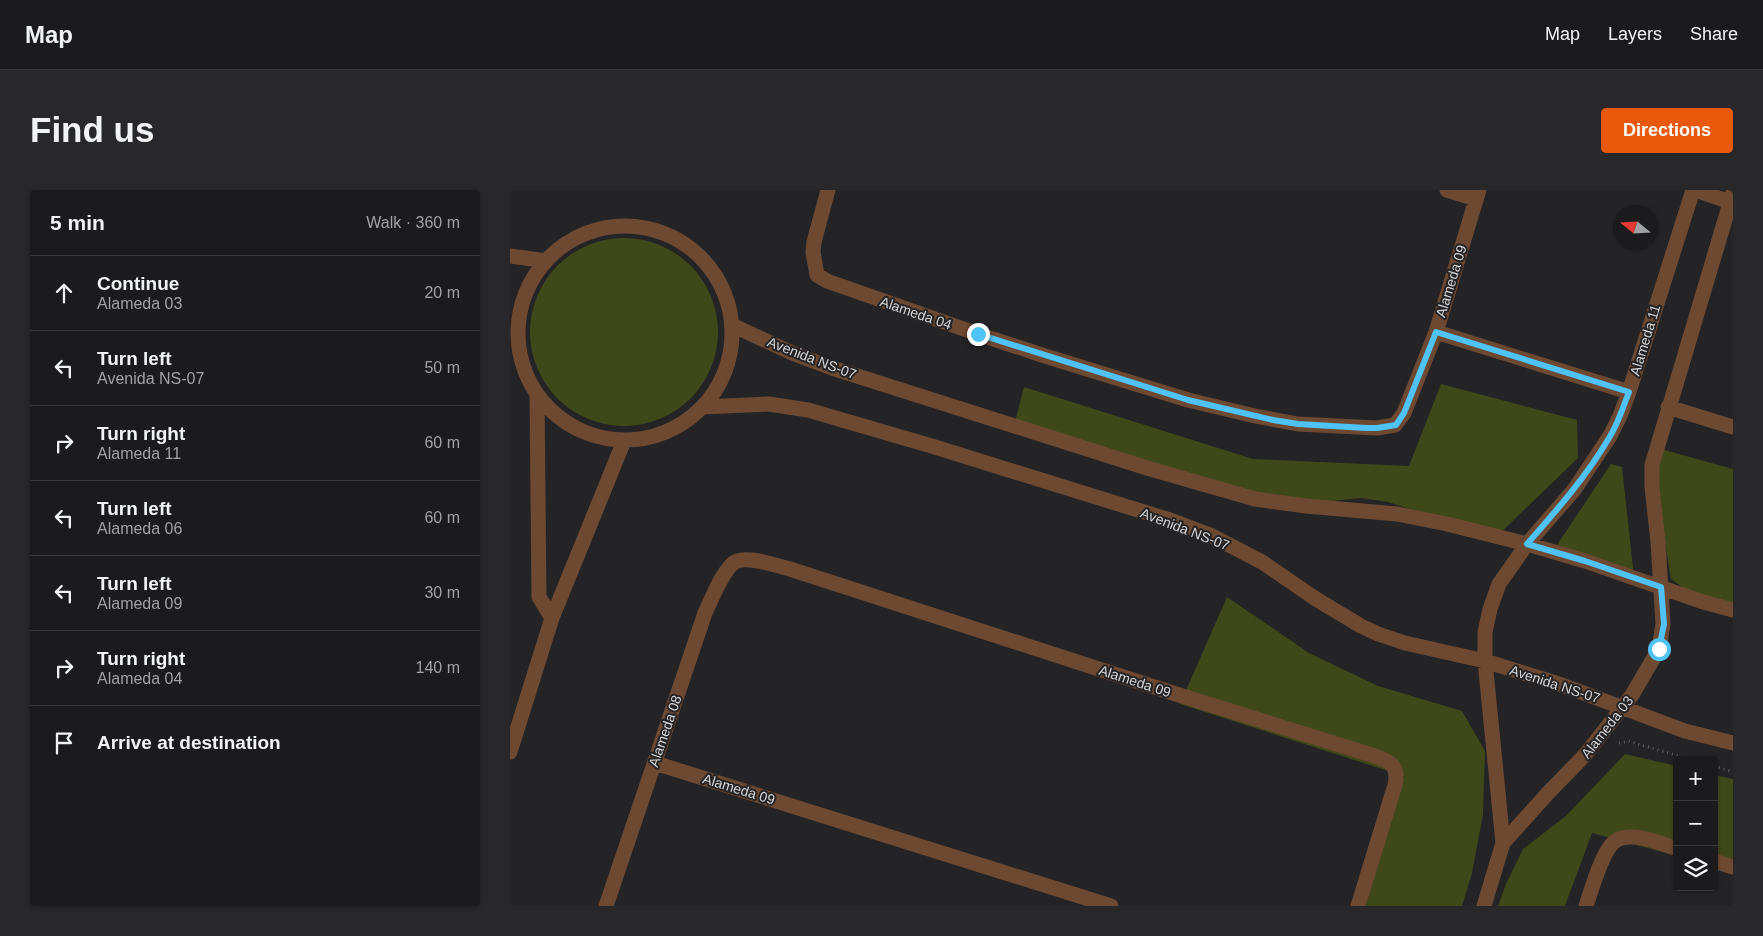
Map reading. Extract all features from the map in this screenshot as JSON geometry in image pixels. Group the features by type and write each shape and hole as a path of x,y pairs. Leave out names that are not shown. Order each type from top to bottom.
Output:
{"street":[{"name":"Alameda 04","path":"828,190 813,252 817,275 834,284 978,334 1188,400 1298,424 1377,428 1396,425"},
{"path":"1447,190 1478,195"},
{"path":"1661,587 1651,473 1653,457 1732,198 1694,190"},
{"name":"Alameda 11","path":"1486,661 1485,632 1490,608 1499,584 1527,544 1589,470 1610,436 1629,392 1694,190"},
{"name":"Alameda 09","path":"1396,425 1404,413 1436,332 1478,195"},
{"path":"626,225 655,230 674,237 691,248 712,269 726,295 732,325 730,354 724,374 715,391 702,407 687,420 670,430 651,437 624,441 602,438 574,428 552,411 537,394 526,374 514,342 523,300 532,280 546,262 568,242 596,230 626,225"},
{"path":"510,256 546,262"},
{"name":"Avenida NS-07","path":"732,325 792,353 859,377 1147,468 1255,498 1306,506 1421,518 1527,544 1585,561 1733,610"},
{"path":"1436,332 1629,392"},
{"path":"537,394 539,597 552,618"},
{"name":"Avenida NS-07","path":"702,407 769,404 808,410 935,447 1170,520 1210,536 1262,562 1316,599 1378,634 1405,643 1486,661 1562,685 1685,731 1733,743"},
{"path":"1668,407 1733,427"},
{"path":"510,752 552,618 624,441"},
{"name":"Alameda 09","path":"735,561 750,560 790,569 1385,760 1392,764 1397,776 1358,906"},
{"name":"Alameda 08","path":"606,906 705,614 723,577 735,561"},
{"name":"Alameda 03","path":"1503,843 1548,793 1585,756 1641,682 1659,649 1664,624 1661,587"},
{"name":"Alameda 03","path":"1484,906 1503,843 1486,661"},
{"name":"Alameda 09","path":"654,763 1111,906"},
{"path":"1586,906 1606,854 1614,842 1623,838 1636,838 1650,840 1673,848"},
{"path":"1718,862 1733,867"}],"path":[{"path":"1613,743 1628,741 1679,756"},
{"path":"1718,767 1733,772"}],"green space":[{"path":"615,238 633,238 660,245 691,265 711,296 718,323 718,341 711,368 691,399 660,419 633,426 615,426 597,422 580,415 564,405 551,392 541,376 534,359 530,341 530,323 534,305 541,288 551,272 564,259 580,249 597,242"},
{"path":"1441,384 1577,420 1578,458 1496,537 1388,502 1361,498 1293,505 1013,430 1024,387 1253,459 1409,466"},
{"path":"1661,449 1733,469 1733,610 1700,600 1671,579 1653,471"},
{"path":"1611,464 1622,467 1634,577 1551,554"},
{"path":"1227,597 1309,653 1378,686 1462,711 1485,751 1483,814 1472,873 1462,906 1366,906 1404,776 1180,704"},
{"path":"1625,754 1673,765 1673,855 1592,833 1565,906 1498,906 1506,884 1523,849 1566,816"},
{"path":"1718,776 1733,779 1733,872 1718,868"}],"route":[{"path":"978,334 1188,400 1298,424 1377,428 1396,425 1404,413 1436,332 1629,392 1610,436 1589,470 1556,512 1527,544 1585,561 1661,587 1664,624 1659,649"}]}
